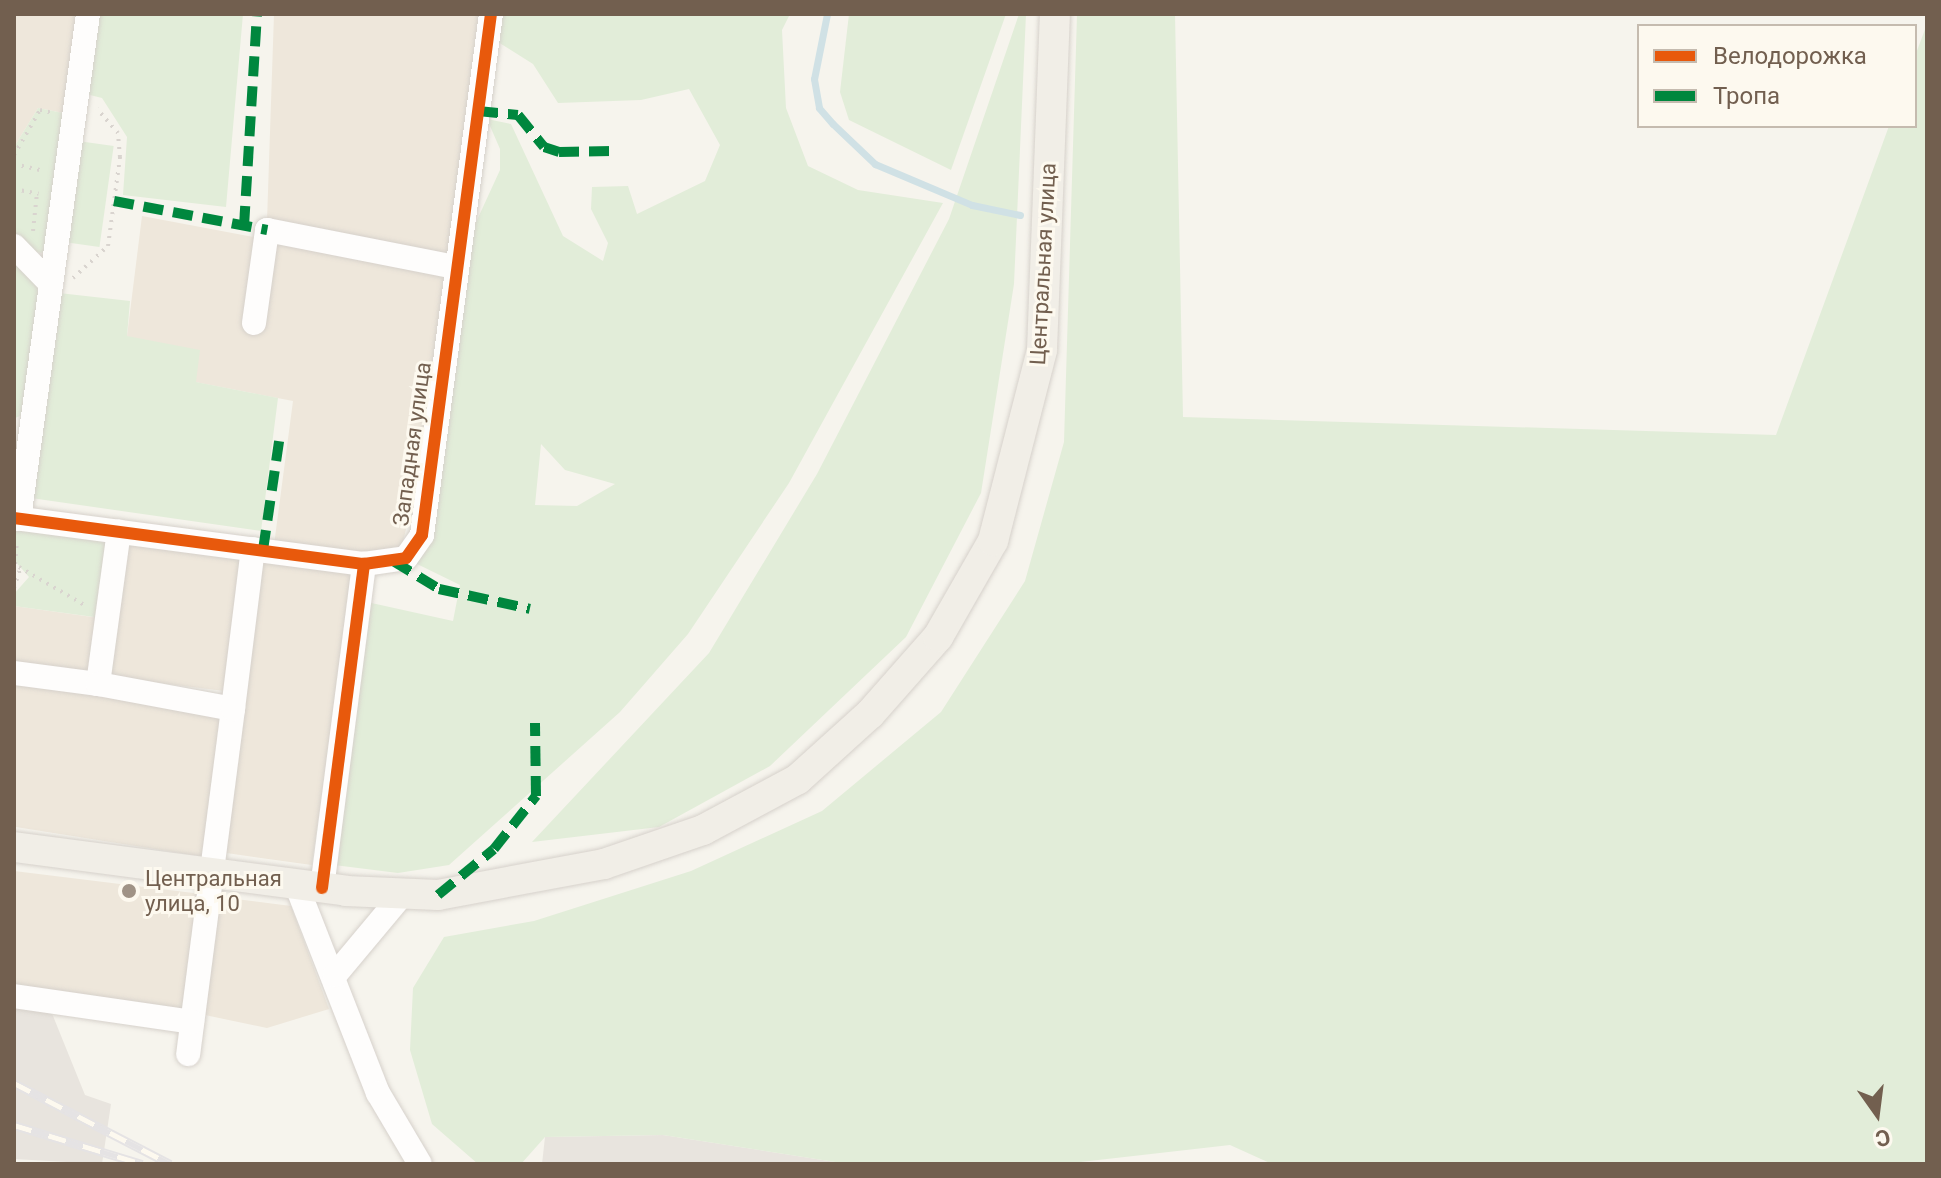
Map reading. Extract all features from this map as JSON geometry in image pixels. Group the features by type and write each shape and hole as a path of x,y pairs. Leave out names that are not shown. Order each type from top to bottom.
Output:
{"main road":[{"name":"Центральная улица","path":"14,847 401,896 527,883 703,830 798,779 870,714 938,637 993,541 1042,350 1055,14"}],"street":[{"path":"17,518 22,432 51,284 88,14"},
{"name":"Западная улица","path":"17,518 364,564 406,558 422,535 491,14"},
{"path":"254,323 267,230 456,267"},
{"path":"23,244 51,284"},
{"path":"98,684 119,531"},
{"path":"188,1054 253,549"},
{"path":"364,564 309,886 335,975 378,1093 420,1164"},
{"path":"14,673 98,684 233,709"},
{"path":"335,975 401,896"},
{"path":"14,996 192,1022"}],"path":[{"path":"14,155 40,110 75,110 106,115 118,133 116,187 99,261 51,284"},
{"path":"14,164 66,175"},
{"path":"23,244 37,194"},
{"path":"16,566 80,604 108,611"},
{"path":"14,588 22,581 16,566"}],"shaded area":[{"path":"14,14 77,14 63,113 38,108 14,147"},
{"path":"274,14 479,14 448,257 267,221"},
{"path":"142,216 444,273 418,482 401,549 367,556 274,545 293,401 195,382 127,336"},
{"path":"127,541 243,555 226,691 110,677"},
{"path":"261,558 353,571 312,865 220,852"},
{"path":"14,606 101,618 93,676 14,665"},
{"path":"14,682 224,715 202,857 14,827"},
{"path":"14,871 200,894 185,1009 14,988"},
{"path":"220,897 291,906 329,1009 267,1028 205,1015"},
{"path":"14,1005 51,1011 85,1095 111,1104 102,1164 14,1159"},
{"path":"663,1135 848,1164 542,1164 545,1137"}],"green space":[{"path":"98,14 243,14 226,207 123,195 127,137 102,98 86,94"},
{"path":"502,14 790,14 782,30 786,108 808,166 858,190 943,203 789,483 688,634 620,712 449,865 398,873 334,865 367,602 453,621 460,585 413,562 472,231 500,170 500,149 487,119 511,124 563,236 603,261 608,243 591,209 592,187 628,186 637,214 705,181 720,145 689,89 641,100 558,103 533,64 498,42","holes":["541,444 565,470 615,484 577,506 535,505"]},
{"path":"849,14 1006,14 951,170 849,120 840,92"},
{"path":"1019,14 1026,14 1014,284 981,493 906,637 770,766 659,827 532,842 709,653 817,474 949,219"},
{"path":"1077,14 1175,14 1183,417 1776,435 1888,128 1917,128 1917,51 1927,24 1927,1164 1272,1164 1230,1145 1063,1164 848,1164 663,1135 545,1137 521,1164 478,1164 432,1124 410,1050 413,988 444,937 534,921 691,871 822,811 941,712 1025,581 1064,442"},
{"path":"38,108 63,113 46,253 32,252 14,234 14,147"},
{"path":"78,141 114,146 99,247 64,242"},
{"path":"14,252 44,282 23,415 15,418"},
{"path":"59,293 130,301 127,336 200,350 196,382 278,398 261,531 31,498"},
{"path":"14,524 112,537 101,618 14,606 14,594 29,577 14,560"}],"waterway":[{"path":"827,14 814,79 819,108 833,124 875,164 972,205 1020,215"}],"railway":[{"path":"14,1083 170,1164"},
{"path":"14,1125 142,1164"}],"marked path":[{"path":"244,226 257,14"},
{"path":"478,111 518,115 544,147 559,152 612,151"},
{"path":"114,201 267,230"},
{"path":"263,550 280,435"},
{"path":"393,561 439,589 530,609"},
{"path":"438,895 494,849 536,796 535,723"}],"cycle path":[{"path":"322,888 364,564 406,558 422,535 491,14"},
{"path":"14,518 364,564"}],"place":[{"name":"Центральная улица, 10","path":"129,891"}]}
